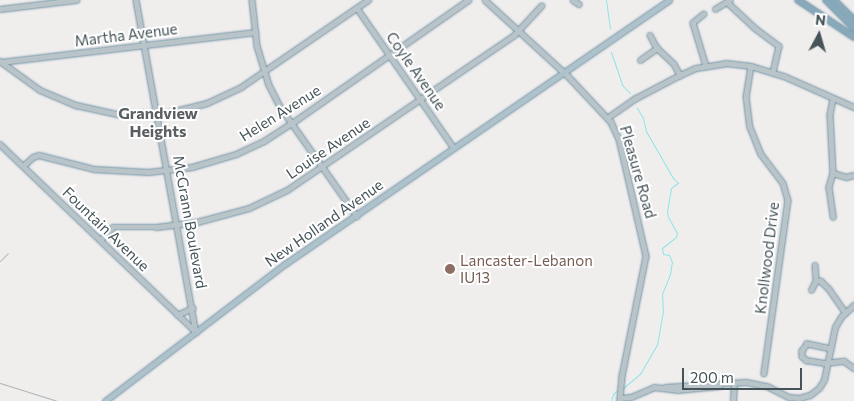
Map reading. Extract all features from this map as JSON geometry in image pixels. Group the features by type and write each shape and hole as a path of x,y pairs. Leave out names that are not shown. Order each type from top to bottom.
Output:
{"highway":[{"path":"798,0 854,37"},
{"path":"826,0 854,28"},
{"path":"834,0 854,20"}],"main road":[{"name":"New Holland Avenue","path":"105,401 285,264 669,0"}],"street":[{"path":"0,9 76,0"},
{"name":"McGrann Boulevard","path":"136,0 196,332"},
{"path":"252,0 264,72 275,97 357,216"},
{"path":"0,62 40,90 76,105 117,114 157,114 193,107 214,100 241,87 368,0"},
{"name":"Helen Avenue","path":"23,166 39,155 108,171 168,170 192,167 236,154 264,141 292,123 468,0"},
{"name":"Pleasure Road","path":"485,0 563,72 607,118 619,139 646,252 620,400"},
{"path":"573,0 579,4"},
{"path":"716,9 729,1 755,28 780,46 773,72"},
{"name":"Louise Avenue","path":"100,240 113,227 177,225 223,216 264,202 323,168 421,100 518,31 540,6"},
{"name":"Coyle Avenue","path":"357,8 454,148"},
{"path":"704,14 693,23 706,66"},
{"name":"Martha Avenue","path":"0,62 256,32"},
{"path":"650,35 657,48 670,60 680,75"},
{"path":"640,60 657,48"},
{"path":"607,118 636,98 680,75 706,66 726,63 750,66 773,72 798,81 854,108"},
{"name":"Knollwood Drive","path":"750,66 746,96 750,127 761,154 783,183 788,200 764,373"},
{"path":"832,99 830,114 833,173 829,187 833,217"},
{"name":"Fountain Avenue","path":"0,144 196,332"},
{"path":"833,173 846,177 854,175"},
{"path":"811,290 816,280 815,265"},
{"path":"816,280 821,281 830,289 845,312"},
{"path":"620,400 654,387 666,388 734,383 760,384 789,397 805,397 819,388 828,363 835,327 845,312 854,305"},
{"path":"177,315 193,308"},
{"path":"831,349 807,344 802,351 806,360 828,363 844,361 854,368"},
{"path":"733,401 734,383"}],"waterway":[{"path":"606,0 610,29"},
{"path":"611,52 623,86 630,93"},
{"path":"622,389 640,374 657,345 663,312 662,294 670,274 672,262 669,255 663,254 662,248 676,237 677,233 668,217 667,211 671,188 678,183 673,178 646,131 643,118 637,108"},
{"path":"611,401 613,394 618,390"}],"railway":[{"path":"0,261 8,253"},
{"path":"0,383 57,401"}],"place":[{"name":"Lancaster-Lebanon IU13","path":"450,269"}],"district":[{"name":"Grandview Heights","path":"158,122"}]}
